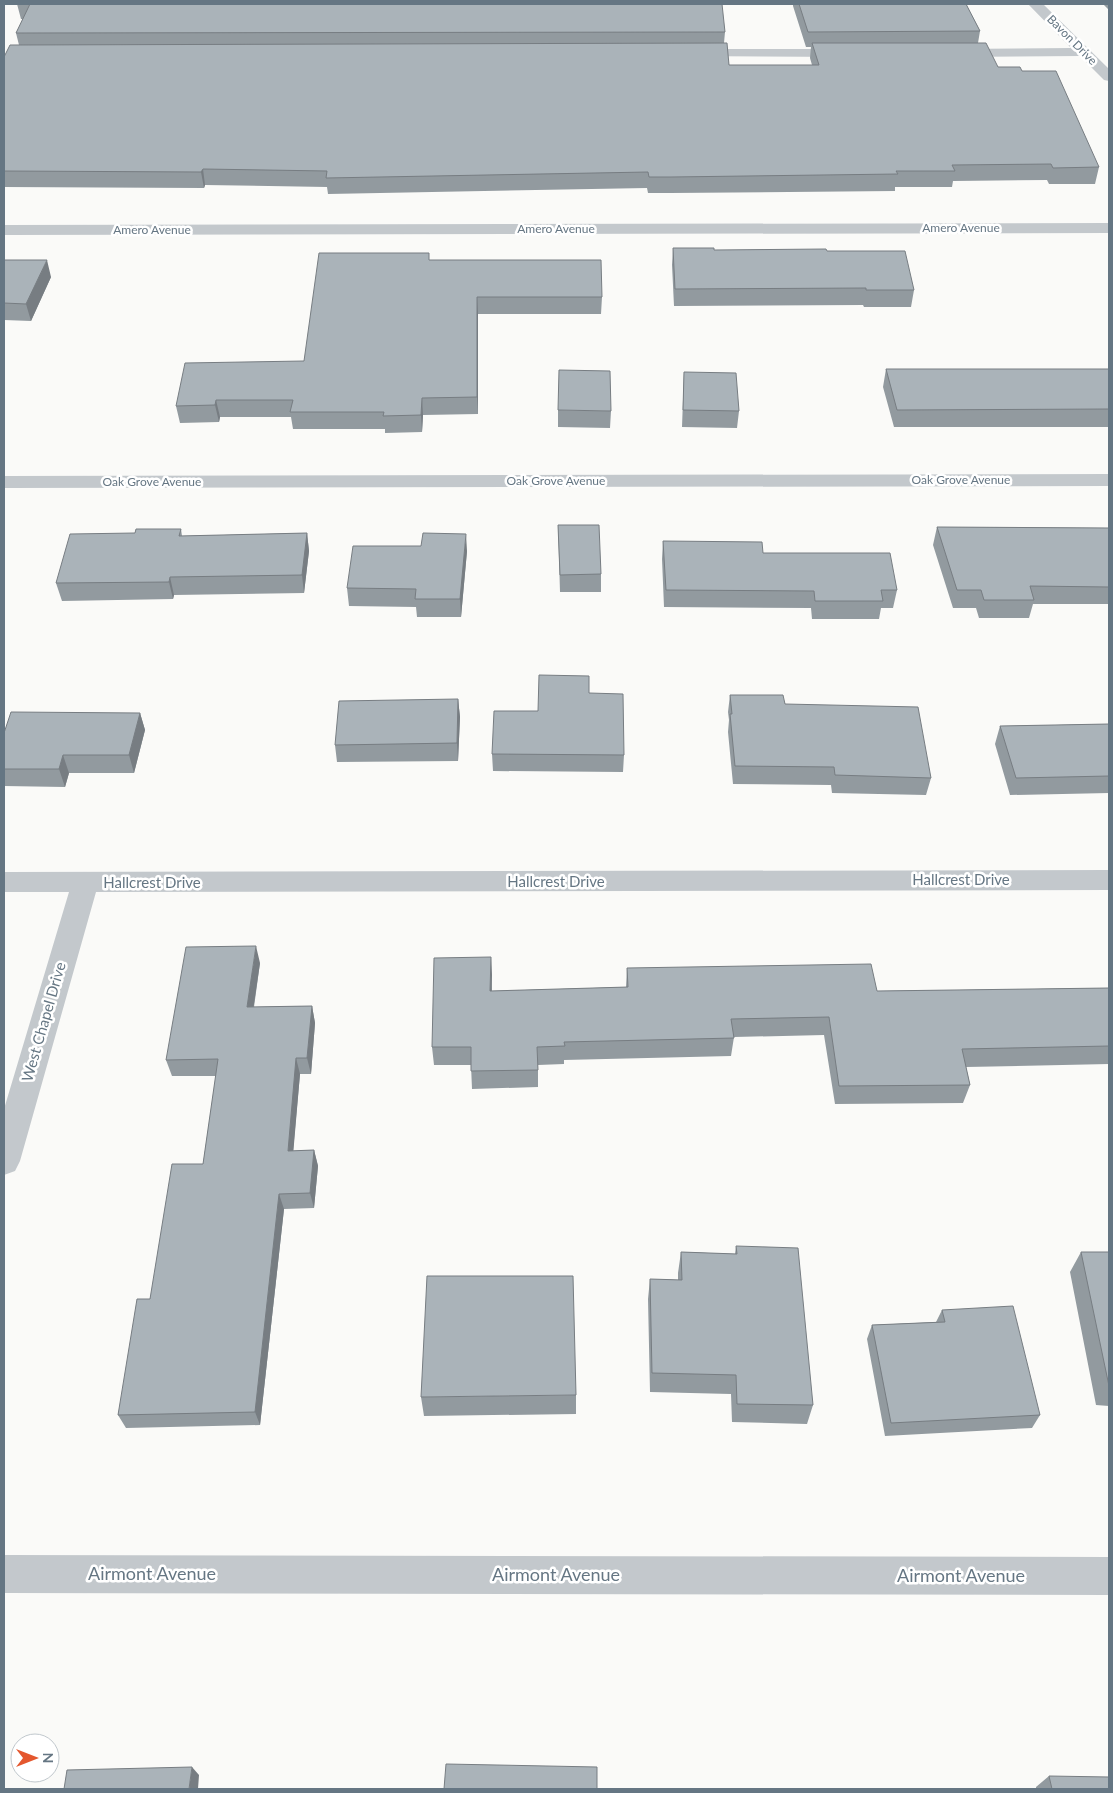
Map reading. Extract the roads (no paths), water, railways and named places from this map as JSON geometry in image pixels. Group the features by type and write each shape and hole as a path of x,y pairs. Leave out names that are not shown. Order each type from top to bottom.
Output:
{"street":[{"name":"Bavon Drive","path":"1035,4 1109,77"},
{"path":"936,53 1085,52"},
{"path":"678,53 857,53"},
{"name":"Amero Avenue","path":"4,230 1109,228"},
{"name":"Oak Grove Avenue","path":"4,482 1109,480"},
{"name":"Hallcrest Drive","path":"4,882 1109,880"},
{"name":"West Chapel Drive","path":"4,1161 85,883"},
{"name":"Airmont Avenue","path":"4,1574 1109,1576"}]}
